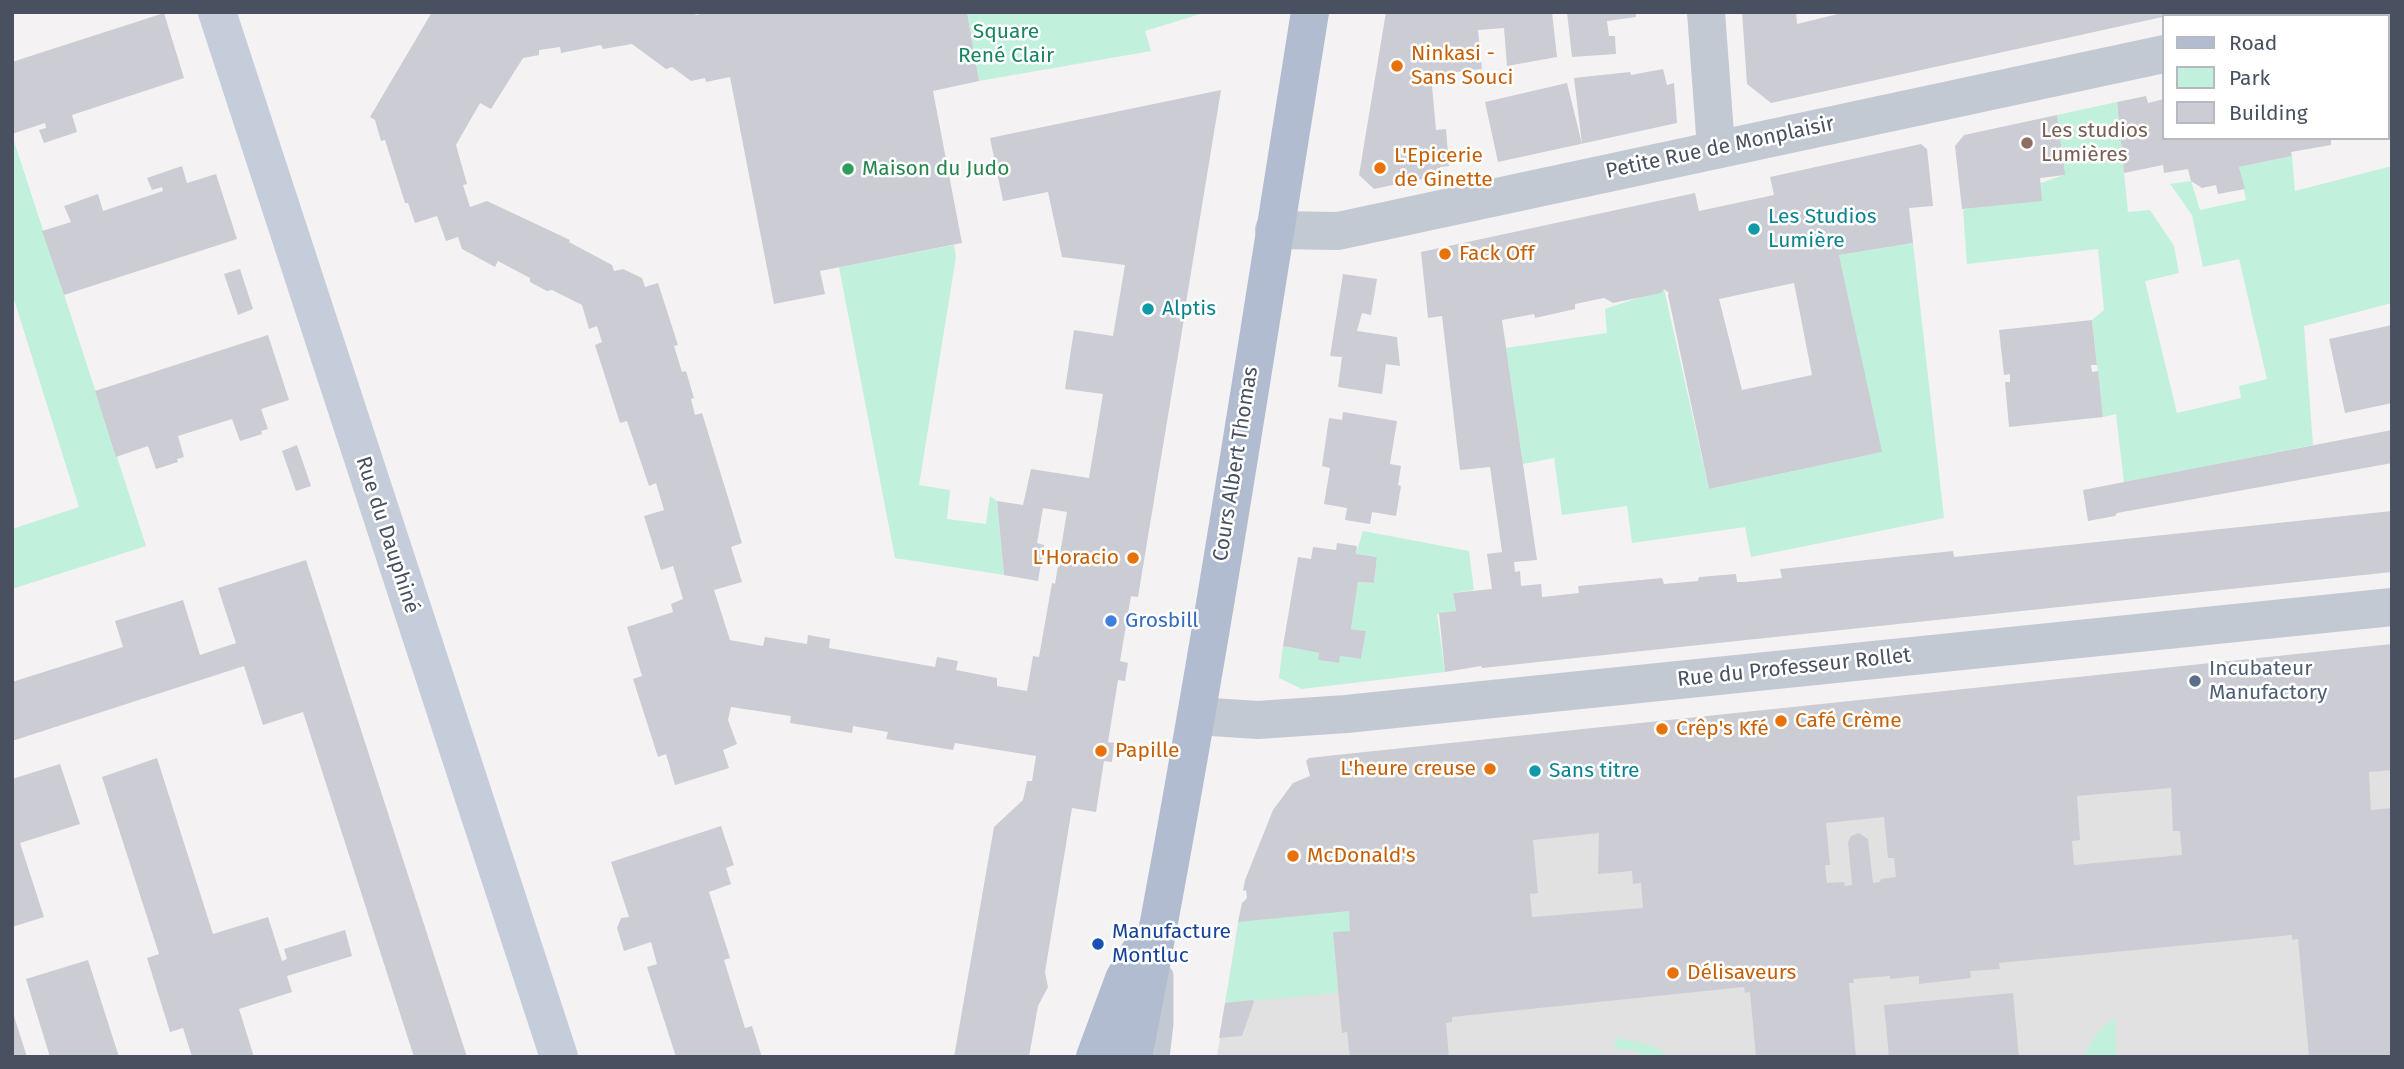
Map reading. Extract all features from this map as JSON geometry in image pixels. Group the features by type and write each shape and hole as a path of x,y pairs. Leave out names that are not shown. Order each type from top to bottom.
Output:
{"main road":[{"name":"Cours Albert Thomas","path":"1133,1057 1196,716 1310,12"},
{"path":"1095,1057 1124,979 1161,916"}],"street":[{"name":"Rue du Dauphiné","path":"218,12 559,1057"},
{"path":"1706,12 1716,148"},
{"name":"Petite Rue de Monplaisir","path":"1274,230 1338,231 2162,54"},
{"name":"Rue du Professeur Rollet","path":"1196,716 1258,720 1346,714 2392,607"}],"lane":[{"name":"Cours Albert Thomas","path":"1158,1057 1162,1024 1161,916"}],"shaded area":[{"path":"2392,644 2392,1057 1217,1057 1238,922 1329,773 1326,756"}],"green space":[{"name":"Square René Clair","path":"967,12 1207,12 1145,31 1151,51 979,81"},
{"path":"2117,102 2128,212 2150,210 2174,246 2179,273 2145,281 2177,413 2241,398 2239,386 2267,379 2239,259 2203,267 2192,215 2170,184 2191,181 2200,210 2246,200 2239,167 2292,156 2295,191 2392,166 2392,303 2304,326 2313,445 2124,483 2116,414 2103,417 2092,320 2104,310 2098,249 1967,264 1963,210 2064,175 2057,115"},
{"path":"12,135 146,546 12,589 12,529 79,507 12,293"},
{"path":"1913,243 1944,518 1751,557 1745,527 1632,543 1627,506 1562,515 1554,458 1523,464 1506,348 1607,333 1605,309 1664,289 1709,489 1881,452 1839,255"},
{"path":"954,245 956,257 919,485 950,490 947,519 986,524 990,496 997,501 1004,575 895,558 839,267"},
{"path":"1363,531 1469,551 1474,590 1453,593 1456,611 1437,614 1445,672 1302,689 1279,678 1283,646 1319,653 1319,660 1338,663 1340,656 1361,659 1366,631 1351,629 1358,582 1374,583 1377,557 1356,554"},
{"path":"1349,911 1350,931 1333,933 1338,993 1225,1003 1239,922"},
{"path":"2115,1017 2116,1057 2084,1057 2097,1035"},
{"path":"1615,1037 1655,1046 1669,1057 1645,1057 1635,1051 1615,1048"}],"building":[{"path":"432,12 693,12 696,15 709,12 967,12 979,81 933,91 962,243 820,271 825,294 774,304 730,77 706,82 705,78 691,81 672,67 666,69 632,44 603,49 601,45 561,53 560,47 539,50 539,55 523,58 491,109 480,103 456,145 467,184 463,185 470,207 487,201 570,240 569,242 612,265 614,271 623,269 642,278 645,287 658,283 678,345 674,346 682,372 686,371 694,398 691,399 695,415 702,413 742,543 731,547 742,582 714,590 730,640 763,646 765,637 807,644 808,635 830,639 829,648 935,667 937,657 958,661 956,670 997,678 997,686 1027,691 1033,656 1039,657 1067,512 1043,508 1037,543 1044,545 1038,581 1004,575 997,501 1023,505 1031,469 1089,478 1103,394 1065,389 1074,330 1113,336 1125,265 1062,257 1048,192 1003,201 990,138 1221,90 1186,303 1179,302 1176,318 1184,319 1138,597 1131,596 1120,661 1128,663 1125,681 1118,680 1108,742 1114,743 1112,762 1104,761 1096,812 1072,808 1045,972 1048,987 1038,1006 1029,1057 954,1057 994,827 1023,800 1027,781 1032,781 1036,756 955,743 953,750 886,739 888,732 853,726 852,733 790,723 791,716 731,707 728,720 737,744 723,750 729,768 675,785 666,754 658,757 633,679 642,676 627,627 673,612 671,604 683,599 673,566 661,570 644,516 664,510 656,483 649,486 627,421 620,423 595,345 602,342 597,326 589,329 582,305 552,290 547,291 530,282 530,278 498,261 495,267 462,249 458,237 446,241 437,216 415,223 408,203 405,203 385,140 381,141 375,120 370,117"},
{"path":"1386,12 1552,12 1557,57 1507,66 1504,28 1478,30 1482,69 1431,75 1436,130 1446,129 1449,166 1440,167 1441,175 1374,189 1359,175"},
{"path":"1567,12 1636,12 1636,17 1607,21 1609,36 1615,36 1616,54 1572,57"},
{"path":"1742,12 1796,12 1797,24 1846,12 2166,14 1771,103 1747,84"},
{"path":"164,13 184,78 72,115 77,132 44,143 39,130 46,128 45,123 12,134 12,62"},
{"path":"1663,69 1667,85 1674,83 1677,123 1582,144 1574,78 1630,72 1631,75"},
{"path":"2390,74 2392,74 2390,128"},
{"path":"1567,83 1582,144 1498,162 1485,102"},
{"path":"2146,96 2148,103 2162,100 2162,140 2331,140 2331,145 2291,152 2292,156 2239,167 2245,189 2218,194 2216,185 2202,188 2191,181 2188,169 2164,173 2163,165 2124,173 2117,102"},
{"path":"2057,115 2065,175 2040,178 2042,201 1962,209 1955,146 1964,135"},
{"path":"1921,144 1927,149 1933,206 1909,208 1913,243 1839,255 1882,452 1709,489 1669,293 1664,289 1661,293 1613,303 1604,298 1575,304 1575,309 1535,318 1534,314 1502,320 1537,560 1514,562 1515,572 1520,571 1521,586 1541,584 1542,597 1579,593 1578,586 1662,578 1664,584 1698,581 1699,577 1736,574 1737,582 1744,582 1782,578 1780,569 1953,551 1954,557 2392,511 2392,572 1481,666 1445,672 1439,613 1456,611 1453,593 1492,589 1487,554 1502,552 1490,467 1460,470 1442,316 1428,318 1421,252 1695,193 1699,211 1774,195 1770,177","holes":["1794,283 1812,375 1742,390 1719,299"]},
{"path":"182,166 187,183 216,174 237,239 64,295 42,231 71,222 64,206 98,194 103,211 163,191 162,187 152,190 147,178"},
{"path":"240,269 253,309 238,315 224,274"},
{"path":"1343,274 1377,279 1371,315 1362,313 1357,331 1397,337 1400,366 1386,364 1382,394 1338,387 1342,357 1330,356"},
{"path":"2092,320 2097,365 2091,365 2092,372 2098,371 2103,417 2009,427 2005,382 2010,382 2010,374 2004,375 1999,330"},
{"path":"2392,325 2392,403 2345,413 2329,339"},
{"path":"268,335 289,400 261,409 268,429 261,431 262,434 240,441 232,419 178,436 184,457 177,459 178,462 156,469 148,446 116,457 95,391"},
{"path":"1343,412 1397,421 1390,464 1401,466 1396,516 1372,512 1370,524 1345,520 1347,508 1324,504 1330,468 1322,466 1329,418 1342,420"},
{"path":"2392,430 2392,463 2117,513 2115,516 2088,521 2083,490"},
{"path":"297,445 311,486 296,491 282,451"},
{"path":"1337,543 1357,546 1356,554 1377,557 1374,583 1358,582 1351,629 1366,631 1361,659 1340,656 1339,663 1318,660 1319,653 1283,646 1298,557 1311,559 1313,547 1336,550"},
{"path":"306,560 467,1057 414,1057 303,712 263,725 244,666 12,741 12,682 123,647 115,621 183,600 200,655 236,643 218,588"},
{"path":"2392,644 2392,770 2369,772 2371,810 2392,808 2392,1057 2309,1057 2298,939 2292,940 2292,935 1999,963 2000,969 1970,971 1971,978 1919,984 1919,976 1853,979 1854,983 1849,983 1856,1057 1756,1057 1750,992 1745,993 1744,987 1452,1017 1452,1022 1446,1023 1449,1057 1350,1057 1347,1032 1342,1033 1333,932 1350,931 1349,911 1238,922 1242,903 1247,898 1246,890 1243,891 1245,880 1273,810 1293,783 1310,776 1306,761 1309,758","holes":["2171,788 2173,831 2180,831 2182,855 2074,865 2072,841 2080,840 2077,796","1884,817 1888,858 1894,858 1896,877 1873,883 1868,839 1859,833 1851,836 1848,842 1852,885 1845,886 1844,882 1827,883 1825,865 1830,865 1826,823","1599,833 1598,874 1632,871 1633,884 1641,883 1643,908 1532,917 1530,894 1538,893 1533,840"]},
{"path":"157,758 213,934 268,917 282,961 287,959 284,949 345,930 352,956 287,976 292,992 239,1009 254,1057 192,1057 183,1028 170,1032 147,958 159,954 102,777"},
{"path":"60,764 80,824 20,843 44,917 12,927 12,779"},
{"path":"721,826 734,865 726,868 731,884 709,892 730,958 724,960 745,1028 752,1026 762,1057 676,1057 647,967 657,964 651,942 624,951 617,928 621,918 629,917 611,862"},
{"path":"88,960 119,1057 50,1057 26,979"},
{"path":"2013,993 2019,1057 1889,1057 1884,1005"},
{"path":"1253,1000 1242,1036 1219,1038 1225,1003"},
{"path":"13,1013 27,1057 12,1057"}],"place":[{"name":"Ninkasi - Sans Souci","path":"1397,66"},
{"name":"Les studios Lumières","path":"2027,143"},
{"name":"L'Epicerie de Ginette","path":"1380,168"},
{"name":"Maison du Judo","path":"848,169"},
{"name":"Les Studios Lumière","path":"1754,229"},
{"name":"Fack Off","path":"1445,254"},
{"name":"Alptis","path":"1148,309"},
{"name":"L'Horacio","path":"1133,558"},
{"name":"Grosbill","path":"1111,621"},
{"name":"Incubateur Manufactory","path":"2195,681"},
{"name":"Café Crème","path":"1781,721"},
{"name":"Crêp's Kfé","path":"1662,729"},
{"name":"Papille","path":"1101,751"},
{"name":"L'heure creuse","path":"1490,769"},
{"name":"Sans titre","path":"1535,771"},
{"name":"McDonald's","path":"1293,856"},
{"name":"Manufacture Montluc","path":"1098,944"},
{"name":"Délisaveurs","path":"1673,973"}]}
